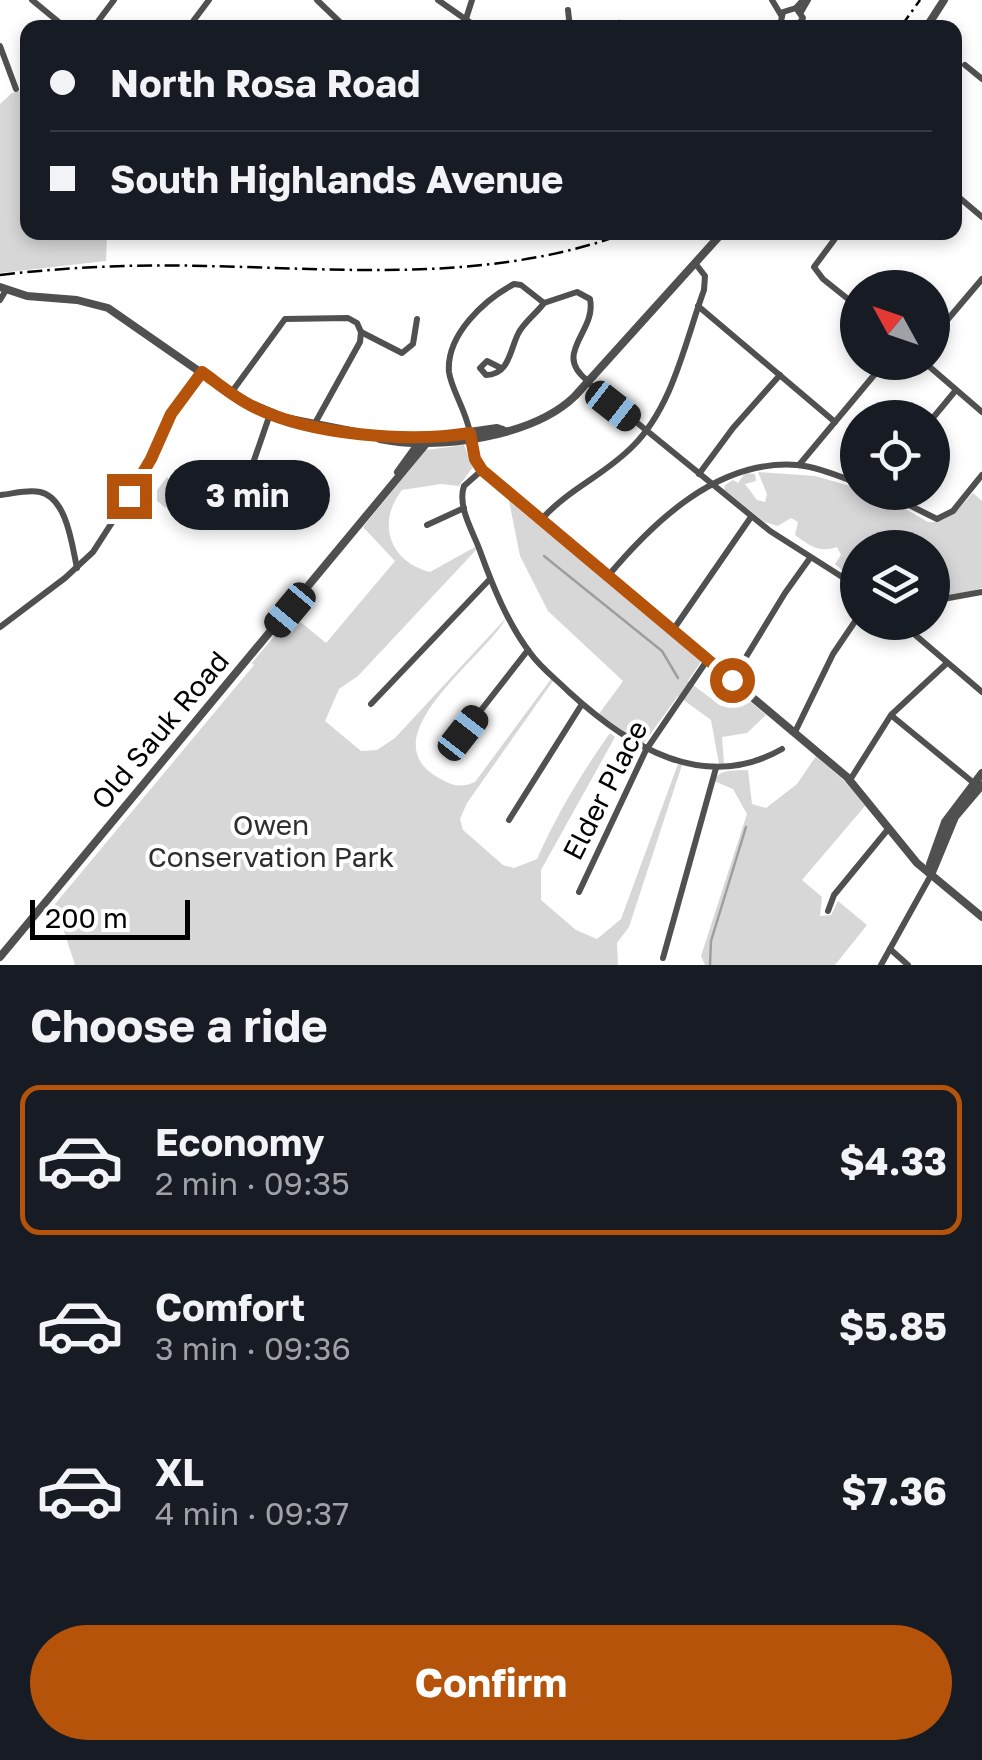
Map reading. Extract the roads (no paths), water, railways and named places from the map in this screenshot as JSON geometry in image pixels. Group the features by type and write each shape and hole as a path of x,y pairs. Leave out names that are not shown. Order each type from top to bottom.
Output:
{"street":[{"path":"32,0 56,20"},
{"path":"316,0 337,20"},
{"path":"438,0 460,20"},
{"path":"771,0 801,20"},
{"path":"782,20 806,0"},
{"path":"568,10 569,20"},
{"path":"0,46 16,89"},
{"path":"965,65 982,79"},
{"path":"962,200 982,217"},
{"path":"371,435 402,444 421,443 503,430 554,414 588,382 715,240"},
{"path":"834,240 814,266 840,293"},
{"path":"542,520 561,498 617,460 646,432 668,395 698,306 705,276 695,263"},
{"path":"950,317 982,279"},
{"path":"544,303 514,284 463,327 451,356 449,376 467,414 482,470 850,780 917,863 982,918"},
{"path":"0,300 3,288 36,298 100,305 231,393 270,414 421,443"},
{"path":"501,368 507,363 518,335 544,303 577,292 590,299 591,311 572,360 574,369 751,516 840,576"},
{"path":"698,306 835,422"},
{"path":"231,393 285,319 348,318 357,323 360,342 314,425"},
{"path":"361,332 398,352 406,352 416,336 417,319"},
{"path":"0,627 93,552 151,459 171,414 202,372"},
{"path":"698,474 780,375"},
{"path":"799,465 870,380"},
{"path":"945,380 982,412"},
{"path":"948,400 956,390"},
{"path":"251,469 270,414"},
{"name":"Old Sauk Road","path":"392,484 421,443"},
{"name":"Old Sauk Road","path":"0,957 392,484 421,443"},
{"path":"402,444 407,459"},
{"path":"608,576 664,520 711,484 750,468 799,465 840,477"},
{"path":"482,470 464,486 461,496 490,579 528,650 582,704 646,750 716,768 749,765 782,748"},
{"path":"921,510 938,518 953,511 982,475"},
{"path":"0,495 39,492 56,502 71,539 77,568"},
{"path":"427,525 464,508"},
{"path":"673,630 751,516"},
{"path":"732,680 784,593 810,558"},
{"path":"371,704 490,579"},
{"path":"950,598 982,592"},
{"path":"794,732 842,640"},
{"path":"921,640 982,692"},
{"path":"460,737 528,650"},
{"name":"Elder Place","path":"579,892 646,750 708,659"},
{"path":"850,780 892,716 947,663"},
{"path":"509,820 582,704"},
{"path":"892,716 978,786"},
{"path":"663,958 716,768"},
{"path":"880,965 932,875 930,864 945,822 978,786 982,773"},
{"path":"828,912 834,894 889,828"},
{"path":"890,949 908,965"}],"waterway":[{"path":"544,556 662,651 678,678"},
{"path":"710,965 711,941 746,827"}],"railway":[{"path":"906,20 920,0"},
{"path":"0,275 180,265 367,270 473,266 525,259 603,240"}],"park label":[{"name":"Owen Conservation Park","path":"271,841"}]}
